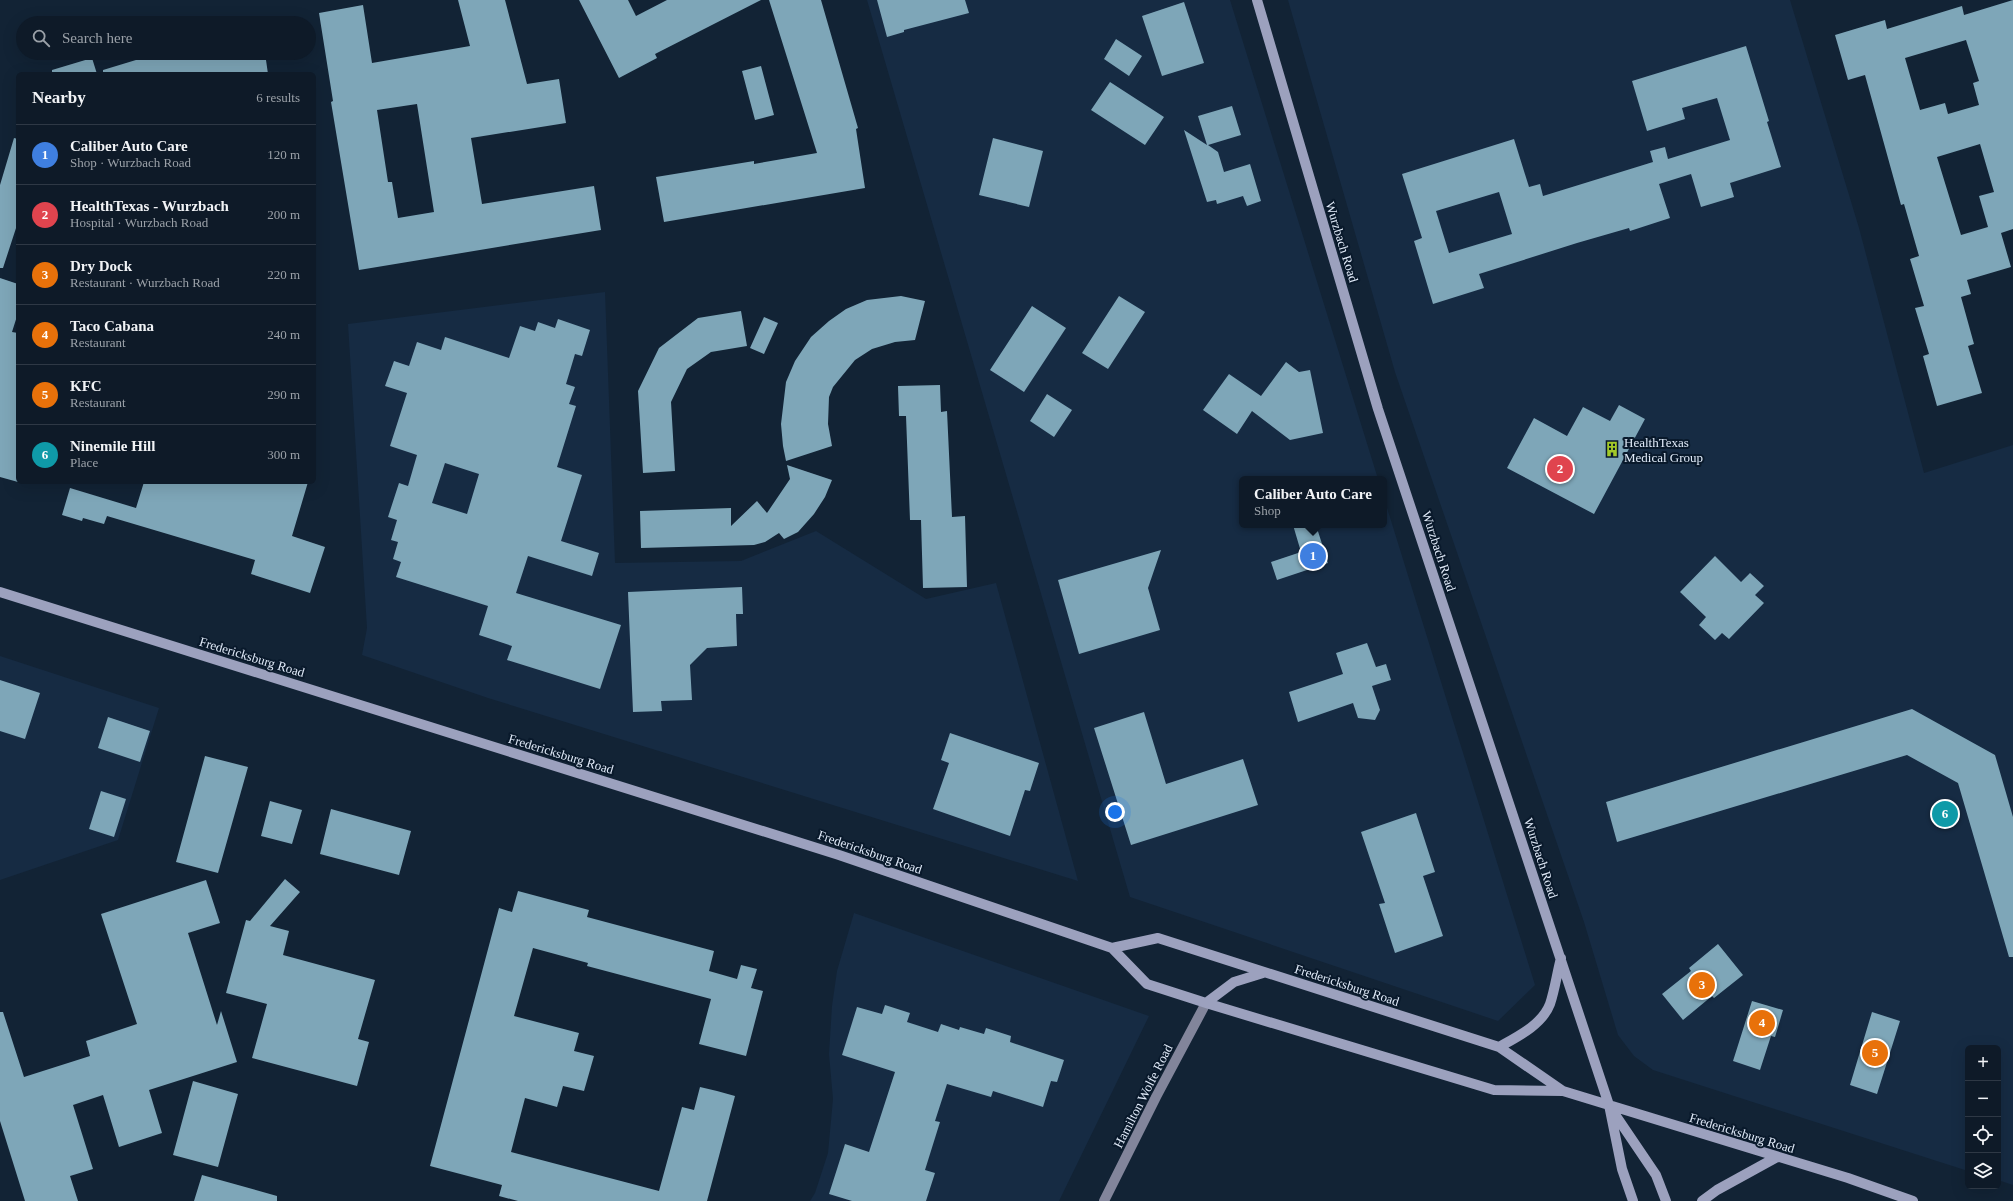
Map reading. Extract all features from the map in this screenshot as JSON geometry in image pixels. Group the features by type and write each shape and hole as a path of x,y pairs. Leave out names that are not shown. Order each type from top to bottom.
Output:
{"main road":[{"name":"Wurzbach Road","path":"1257,0 1378,409 1609,1105 1622,1169 1633,1201"},
{"name":"Fredericksburg Road","path":"0,592 839,855 1112,948 1147,984 1206,1003 1494,1090 1563,1091 1848,1178 1913,1201"},
{"name":"Fredericksburg Road","path":"1112,948 1158,938 1499,1047 1563,1091"},
{"path":"1499,1047 1525,1032 1539,1020 1549,1005 1561,958"},
{"path":"1206,1003 1234,982 1264,973"},
{"name":"Wurzbach Road","path":"1609,1105 1656,1175 1666,1201"},
{"path":"1702,1201 1717,1190 1777,1157"}],"street":[{"name":"Hamilton Wolfe Road","path":"1104,1201 1156,1096 1206,1003"}],"shaded area":[{"path":"867,0 1230,0 1377,476 1239,476 1239,528 1387,528 1387,508 1535,985 1498,1021 1130,897"},
{"path":"1288,0 1790,0 1859,228 1924,473 2013,445 2013,1185 2001,1181 2001,1045 1965,1045 1965,1170 1653,1070 1634,1056 1618,1035 1584,922 1395,372"},
{"path":"605,292 615,563 741,561 816,531 926,599 996,583 1078,881 488,698 362,655 367,628 348,324"},
{"path":"0,656 159,708 118,840 0,880"},
{"path":"854,913 1149,1016 1059,1201 810,1201 815,1193 828,1153 833,1099 829,1054 832,1006 837,971"}],"building":[{"path":"458,0 505,0 527,84 559,79 566,123 471,138 482,204 594,186 601,230 359,270 331,102 333,101 319,13 363,5 372,63 470,46","holes":["417,104 434,212 398,218 392,182 388,182 377,110"]},
{"path":"579,0 628,0 636,16 667,0 761,0 655,54 657,58 619,78"},
{"path":"769,0 821,0 858,128 856,129 865,188 664,222 656,177 754,161 754,164 817,153"},
{"path":"877,0 965,0 969,13 904,30 904,32 887,37"},
{"path":"2013,0 2013,229 2001,233 2011,267 1967,280 1971,294 1961,297 1974,344 1968,346 1982,393 1937,406 1923,356 1929,354 1915,308 1924,306 1910,259 1919,256 1904,204 1901,205 1865,75 1848,80 1835,35 1885,20 1887,29 1962,6 1964,15","holes":["1966,40 1979,81 1973,83 1979,105 1948,114 1945,103 1920,110 1905,58","1980,144 1994,192 1979,196 1988,227 1961,235 1937,157"]},
{"path":"1184,2 1204,63 1162,76 1142,16"},
{"path":"1116,39 1142,56 1129,76 1104,59"},
{"path":"1746,46 1769,121 1767,122 1781,167 1730,183 1734,197 1701,207 1691,174 1659,184 1670,218 1630,231 1629,228 1577,243 1479,274 1484,288 1433,304 1414,241 1422,238 1402,174 1514,139 1529,187 1540,184 1543,196 1653,162 1650,151 1665,147 1668,159 1730,140 1717,98 1682,108 1685,119 1647,131 1632,81","holes":["1499,192 1512,234 1449,253 1436,211"]},
{"path":"85,60 93,60 96,72 52,72 52,70"},
{"path":"136,60 266,60 268,72 103,72 103,70"},
{"path":"761,66 774,115 755,120 742,71"},
{"path":"1110,82 1164,117 1145,145 1091,110"},
{"path":"1232,106 1241,135 1208,145 1218,152 1224,172 1250,164 1261,201 1247,206 1243,196 1217,204 1216,200 1207,202 1184,130 1207,145 1198,116"},
{"path":"14,138 16,138 16,228 3,268 0,268 0,185"},
{"path":"993,138 1043,151 1029,207 979,195"},
{"path":"0,278 16,283 16,319 12,332 16,333 16,481 0,477"},
{"path":"901,296 925,301 915,340 895,342 872,349 855,360 833,387 829,397 828,424 832,446 786,461 781,424 786,382 795,361 811,337 829,321 846,309 867,300"},
{"path":"1119,296 1145,312 1108,369 1082,353"},
{"path":"1032,306 1066,328 1024,392 990,370"},
{"path":"741,311 747,346 711,352 687,369 671,402 675,471 643,473 638,391 659,348 698,318"},
{"path":"764,317 778,323 764,354 750,348"},
{"path":"558,319 590,330 582,356 575,354 566,384 575,387 569,404 576,406 557,467 582,475 561,541 599,553 592,576 528,556 516,593 621,625 600,689 507,660 512,646 479,635 488,606 396,577 401,562 393,559 398,542 391,540 397,520 388,517 399,483 408,486 417,455 390,446 407,393 385,386 394,361 409,366 417,342 441,350 445,337 509,358 520,326 535,331 538,322 555,328","holes":["445,463 479,474 467,514 432,503"]},
{"path":"1286,362 1299,372 1310,370 1323,433 1290,440 1252,411 1237,434 1203,410 1229,374 1261,396"},
{"path":"940,385 941,412 947,411 952,517 965,516 967,587 923,588 921,520 910,520 906,416 899,416 898,386"},
{"path":"1047,394 1072,410 1054,437 1030,421"},
{"name":"HealthTexas Medical Group","path":"1619,405 1645,419 1594,514 1507,468 1534,418 1567,436 1583,407 1610,421"},
{"path":"787,465 832,480 825,497 814,514 798,532 784,539 779,533 765,542 754,545 641,548 640,511 731,508 731,526 757,501 767,513 790,479"},
{"path":"143,484 307,484 292,536 325,547 310,593 251,574 255,560 107,516 104,524 83,518 82,521 62,515 70,488 136,508"},
{"path":"1294,528 1317,528 1328,563 1277,580 1271,562 1301,552"},
{"path":"1161,550 1148,588 1160,630 1079,654 1058,580"},
{"path":"1715,556 1741,582 1750,573 1764,586 1755,595 1764,603 1729,639 1722,633 1715,640 1699,625 1706,617 1680,592"},
{"path":"742,587 743,614 736,614 737,646 707,648 690,665 692,700 661,701 662,711 633,712 628,592"},
{"path":"1367,643 1376,667 1386,664 1391,680 1372,686 1380,710 1375,720 1358,718 1353,703 1298,722 1289,692 1343,674 1336,653"},
{"path":"0,680 40,693 25,739 0,731"},
{"path":"1912,709 1995,755 2013,817 2013,957 2009,957 1958,783 1907,755 1617,842 1606,802"},
{"path":"1144,712 1166,784 1243,759 1258,805 1131,845 1094,728"},
{"path":"108,717 150,731 140,762 98,748"},
{"path":"950,733 1039,763 1030,791 1025,790 1010,836 933,809 949,763 941,760"},
{"path":"205,756 248,767 218,873 176,862"},
{"path":"101,791 126,799 114,837 89,829"},
{"path":"270,801 302,810 292,844 261,836"},
{"path":"331,809 411,831 399,875 320,854"},
{"path":"1416,813 1435,872 1423,876 1443,936 1395,953 1379,904 1385,903 1361,832"},
{"path":"285,879 300,892 270,926 289,931 283,955 375,980 358,1039 369,1042 357,1086 252,1058 267,1004 226,993 246,920 250,921"},
{"path":"206,880 220,923 188,933 217,1025 221,1011 237,1062 149,1090 162,1133 119,1147 103,1095 73,1105 93,1169 70,1176 78,1201 25,1201 0,1121 0,1012 3,1012 24,1077 90,1056 86,1041 137,1024 101,914"},
{"path":"518,891 589,910 587,917 714,951 709,971 737,979 741,965 757,969 751,988 763,991 746,1056 699,1044 711,999 587,966 588,963 533,948 514,1016 579,1033 574,1051 594,1056 584,1091 563,1086 557,1107 525,1098 511,1152 659,1191 682,1107 694,1110 700,1087 717,1091 735,1096 707,1201 518,1201 499,1196 502,1185 430,1166 499,908 512,912"},
{"path":"1718,944 1743,975 1714,998 1712,996 1683,1020 1662,994 1691,971 1689,968"},
{"path":"1752,1001 1783,1010 1775,1037 1771,1036 1760,1070 1733,1061"},
{"path":"885,1005 910,1013 907,1022 938,1032 941,1024 959,1030 960,1027 984,1034 986,1028 1011,1036 1010,1042 1064,1060 1057,1082 1051,1081 1043,1107 993,1091 991,1097 947,1084 935,1121 940,1122 925,1170 935,1173 926,1201 852,1201 829,1194 845,1144 869,1152 895,1072 842,1055 857,1007 882,1014"},
{"path":"1872,1012 1900,1021 1877,1094 1850,1085"},
{"path":"193,1081 238,1094 218,1167 173,1155"},
{"path":"202,1175 277,1196 277,1201 194,1201"}],"place":[{"name":"HealthTexas Medical Group","path":"1612,449"},
{"name":"HealthTexas - Wurzbach","path":"1560,469"},
{"name":"Caliber Auto Care","path":"1313,556"},
{"name":"Ninemile Hill","path":"1945,814"},
{"name":"Dry Dock","path":"1702,985"},
{"name":"Taco Cabana","path":"1762,1023"},
{"name":"KFC","path":"1875,1053"}]}
